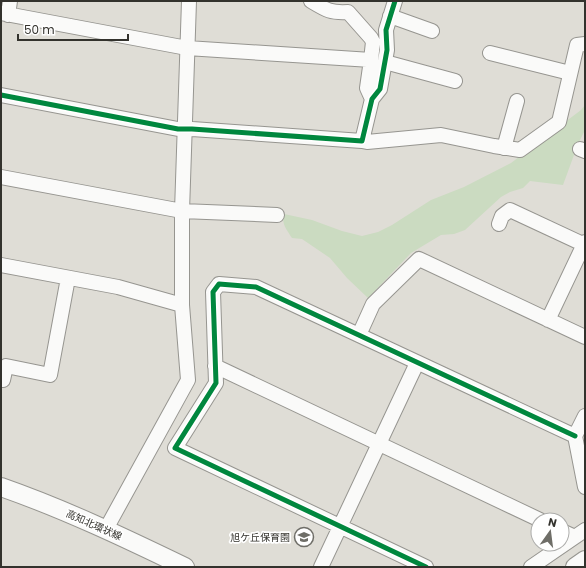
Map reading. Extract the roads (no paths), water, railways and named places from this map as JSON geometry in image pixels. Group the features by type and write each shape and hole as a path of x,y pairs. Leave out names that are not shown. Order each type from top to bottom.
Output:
{"main road":[{"name":"高知北環状線","path":"1,487 22,494 106,530 185,567"}],"street":[{"path":"106,530 188,380 182,305 182,211 186,48 189,1"},
{"path":"311,1 324,9 334,12 348,12 371,38 373,42 367,88 372,99"},
{"path":"362,141 372,99 380,89 388,42 386,30 395,1"},
{"path":"6,10 186,48 370,60"},
{"path":"390,16 432,31"},
{"path":"1,95 178,129 366,142 441,134 504,148 520,150 559,122 577,45 585,44"},
{"path":"490,53 570,73"},
{"path":"385,62 455,81"},
{"path":"504,148 517,101"},
{"path":"1,177 182,211 277,215"},
{"path":"499,224 502,216 510,210 585,244 548,320"},
{"path":"359,336 372,304 420,259 585,337"},
{"path":"1,265 118,287 182,305"},
{"path":"3,380 6,366 50,375 68,278"},
{"path":"426,567 175,448 216,383 213,292 219,284 256,287 575,436"},
{"path":"321,567 417,363"},
{"path":"215,366 530,515"},
{"path":"585,416 575,436 585,487"},
{"path":"570,532 580,533"},
{"path":"531,567 580,533"}],"place":[{"name":"旭ケ丘保育園","path":"304,537"}]}
